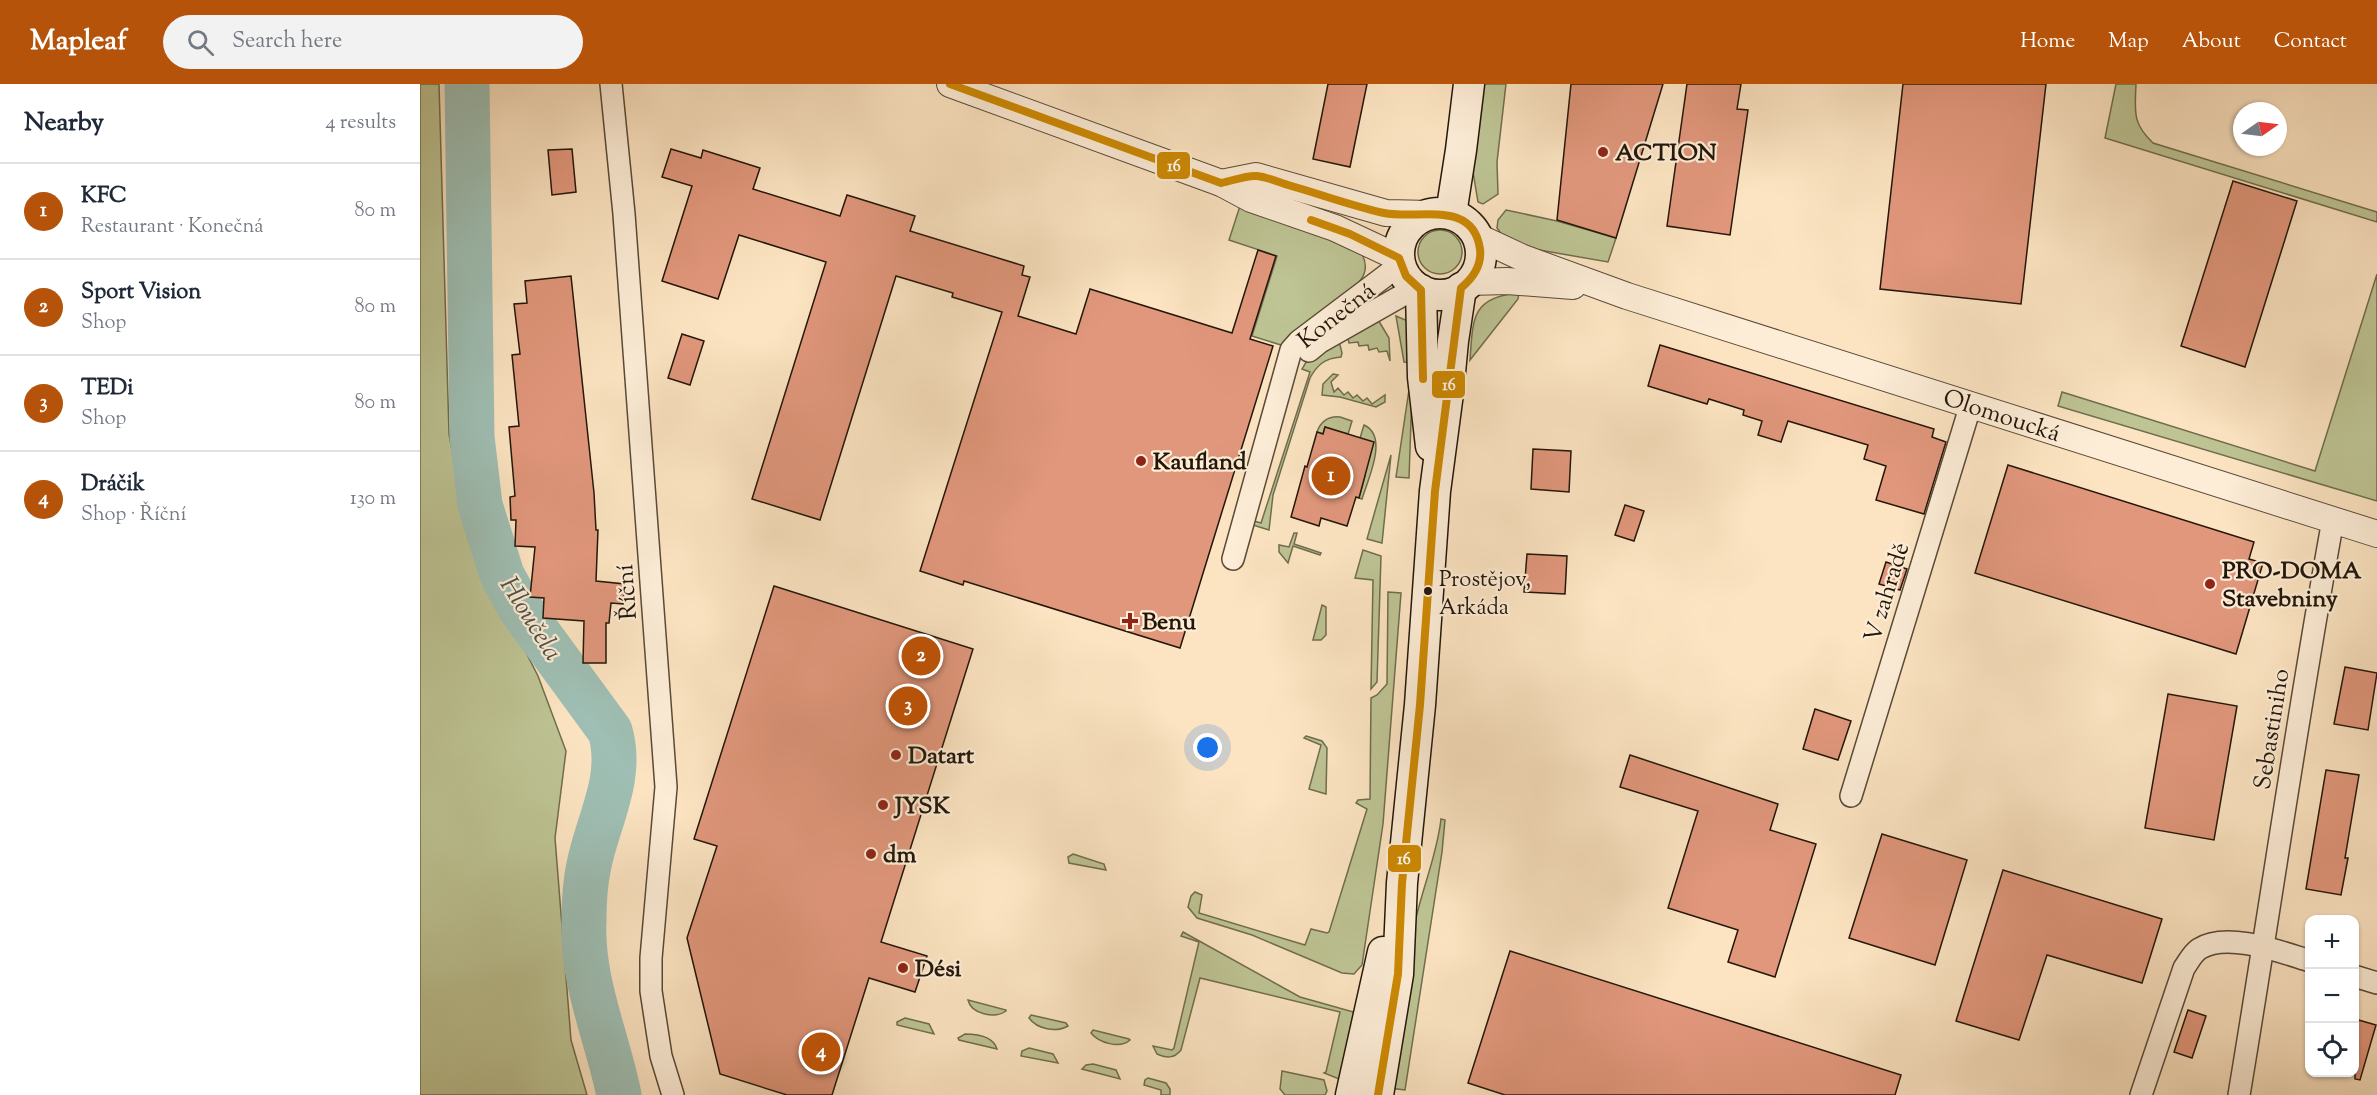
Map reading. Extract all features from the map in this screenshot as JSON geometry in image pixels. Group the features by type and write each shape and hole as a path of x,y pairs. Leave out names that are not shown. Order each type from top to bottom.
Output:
{"main road":[{"path":"1437,482 1410,274 1399,249 1404,233 1416,221 1441,214 1461,150 1468,84"},
{"name":"Olomoucká","path":"1441,214 1467,223 1478,237"},
{"path":"1378,1095 1398,974 1402,883 1420,705 1437,482 1453,341 1465,285 1479,266 1478,237"},
{"name":"Olomoucká","path":"1410,274 1441,294 1465,285"},
{"path":"1351,1095 1392,913 1402,883"}],"street":[{"name":"Říční","path":"611,84 624,214 666,787 651,958 651,991 661,1056 673,1095"},
{"name":"Olomoucká","path":"950,84 1221,183 1251,199 1350,234 1410,274"},
{"path":"1221,183 1256,176 1386,213 1441,214"},
{"name":"Olomoucká","path":"1478,237 1523,258 1627,296 1971,404 2130,458 2377,534"},
{"name":"Konečná","path":"1233,559 1291,350 1299,341 1410,274"},
{"name":"Olomoucká","path":"1465,285 1563,284 1627,296"},
{"name":"V zahradě","path":"1851,796 1971,404"},
{"name":"Sebastiniho","path":"2239,1095 2264,947 2301,699 2333,520"},
{"path":"2141,1095 2184,968 2200,949 2211,944 2230,943 2264,947 2305,959"},
{"path":"2359,977 2377,983"}],"green space":[{"path":"420,84 439,84 449,434 468,539 538,676 566,751 555,838 571,1040 587,1095 420,1095"},
{"path":"1484,84 1506,84 1497,162 1498,194 1483,204 1478,202 1473,172"},
{"path":"2116,84 2136,84 2135,102 2138,123 2153,143 2377,212 2377,222 2105,138"},
{"path":"1240,206 1360,251 1364,259 1364,274 1351,292 1284,346 1252,336 1277,256 1229,240"},
{"path":"1506,210 1557,221 1616,238 1608,262 1522,247 1502,235 1497,228 1498,220"},
{"path":"1440,230 1455,237 1462,252 1455,267 1440,274 1425,267 1418,252 1425,237"},
{"path":"2377,274 2377,501 2058,406 2062,392 2315,471"},
{"path":"1519,293 1518,299 1470,360 1474,322 1483,305 1503,295"},
{"path":"1396,316 1408,321 1414,336 1409,478 1396,477 1413,363 1404,362"},
{"path":"1377,318 1389,338 1390,361 1387,351 1379,352 1377,348 1369,350 1368,345 1359,346 1358,342 1349,343 1348,339 1339,341 1341,357 1322,363 1310,378 1273,495 1269,530 1253,525 1254,521 1261,523 1310,372 1302,369 1309,357"},
{"path":"1333,374 1338,375 1331,382 1334,392 1338,388 1344,395 1348,392 1353,398 1357,395 1363,401 1367,398 1372,404 1385,395 1385,402 1376,407 1340,397 1322,395 1323,384"},
{"path":"1340,417 1352,421 1348,434 1325,427 1323,434 1317,432 1326,420"},
{"path":"1364,425 1375,438 1376,448 1372,470 1362,499 1359,498 1365,476 1360,438"},
{"path":"1391,455 1382,543 1367,539"},
{"path":"1294,533 1297,533 1294,544 1321,553 1320,555 1293,546 1288,563 1279,552 1279,545 1289,547"},
{"path":"1363,550 1381,556 1377,682 1371,689 1373,580 1355,578"},
{"path":"1388,592 1401,593 1383,824 1362,965 1354,974 1342,973 1252,935 1197,918 1188,907 1191,896 1195,892 1202,895 1199,913 1305,945 1311,929 1329,932 1367,809 1356,803 1358,800 1370,799 1371,698 1387,684"},
{"path":"1322,605 1326,607 1326,635 1321,640 1313,640"},
{"path":"1306,736 1322,741 1327,748 1326,794 1309,789 1321,745 1304,738"},
{"path":"1441,819 1445,820 1442,852 1405,1090 1389,1088 1410,947"},
{"path":"1073,854 1104,864 1106,870 1069,863 1068,857"},
{"path":"1183,932 1300,997 1357,1013 1344,1081 1324,1073 1340,1012 1200,978 1181,1050 1170,1057 1157,1054 1153,1046 1172,1050 1174,1048 1199,942 1181,936"},
{"path":"968,1000 1006,1011 996,1015 984,1014 974,1009"},
{"path":"1031,1015 1066,1023 1068,1026 1058,1029 1042,1027 1032,1022 1029,1018"},
{"path":"905,1018 929,1024 934,1034 897,1025 897,1022"},
{"path":"1093,1030 1130,1040 1121,1044 1110,1044 1095,1037 1091,1033"},
{"path":"965,1034 979,1035 988,1039 997,1049 959,1040 958,1038"},
{"path":"1029,1048 1053,1054 1058,1063 1021,1056 1022,1051"},
{"path":"1093,1064 1116,1070 1120,1079 1082,1069 1086,1065"},
{"path":"1282,1071 1324,1080 1327,1091 1325,1095 1285,1095 1280,1089"},
{"path":"1148,1078 1166,1083 1170,1089 1170,1095 1161,1095 1161,1090 1144,1085"}],"building":[{"path":"1328,84 1367,84 1350,167 1313,159"},
{"name":"ACTION","path":"1571,84 1663,84 1616,238 1557,220"},
{"path":"1687,84 1741,84 1737,109 1748,110 1730,235 1667,226"},
{"path":"1903,84 2046,84 2021,304 1880,289"},
{"path":"572,149 576,192 552,195 548,150"},
{"path":"671,149 701,158 703,150 760,168 753,189 840,216 847,195 915,216 910,231 1024,266 1022,275 1030,277 1018,316 1076,334 1090,289 1232,333 1258,250 1276,256 1250,339 1273,346 1180,648 964,581 963,585 920,571 1002,312 952,297 953,293 896,276 820,520 752,499 826,262 739,235 718,299 662,281 692,186 662,177"},
{"path":"2233,181 2297,201 2245,367 2181,346"},
{"path":"571,276 596,530 598,530 596,581 625,584 623,604 611,603 609,623 606,623 606,663 583,663 584,621 543,618 544,598 530,597 535,547 515,546 516,520 511,520 510,497 515,496 509,427 519,426 512,355 520,354 514,304 527,303 525,281"},
{"path":"682,334 704,341 690,385 668,378"},
{"path":"1660,345 1934,429 1932,437 1946,442 1924,514 1876,500 1886,466 1864,459 1868,445 1788,421 1781,442 1758,435 1762,421 1743,415 1744,410 1709,399 1707,404 1648,386"},
{"path":"1325,427 1374,442 1359,498 1356,497 1347,526 1321,518 1319,526 1291,517 1317,432 1323,434"},
{"path":"1533,449 1571,451 1569,492 1531,489"},
{"path":"2008,465 2254,542 2249,559 2263,563 2236,654 1975,573"},
{"path":"1625,505 1644,511 1634,541 1615,535"},
{"path":"1527,554 1567,556 1565,594 1524,592"},
{"path":"1886,562 1907,569 1900,590 1879,584"},
{"path":"774,586 973,649 881,942 927,956 915,992 869,978 832,1095 787,1095 720,1074 687,938 717,846 694,839"},
{"path":"2345,667 2377,673 2368,730 2334,724"},
{"path":"2168,694 2237,706 2214,840 2145,828"},
{"path":"1815,709 1851,721 1838,760 1803,749"},
{"path":"1630,755 1778,804 1770,830 1816,844 1775,977 1728,962 1738,930 1668,908 1698,811 1620,787"},
{"path":"2326,770 2359,775 2341,895 2306,889"},
{"path":"1882,834 1967,860 1935,965 1849,938"},
{"path":"2003,870 2162,919 2142,983 2047,955 2019,1040 1956,1021"},
{"path":"1510,951 1901,1075 1895,1095 1505,1095 1468,1083"},
{"path":"2188,1010 2206,1016 2192,1058 2174,1052"},
{"path":"2359,1020 2376,1025 2360,1080 2355,1079 2359,1077"}],"waterway":[{"name":"Hloučela","path":"467,84 472,437 480,505 502,575 520,608 610,731 614,765 612,782 588,872 584,943 591,987 619,1095"}],"transit line":[{"name":"16","path":"950,84 1221,183 1248,176 1261,177 1384,213 1456,217 1467,223 1475,233 1480,249 1480,260 1473,275 1461,288 1435,491 1420,705 1402,883 1398,974 1378,1095"},
{"name":"16","path":"1311,220 1350,234 1399,258 1406,276 1421,290 1423,379"}],"place":[{"name":"ACTION","path":"1603,152"},
{"name":"Kaufland","path":"1141,461"},
{"name":"KFC","path":"1331,476"},
{"name":"PRO-DOMA Stavebniny","path":"2210,584"},
{"name":"Prostějov, Arkáda","path":"1428,591"},
{"name":"Benu","path":"1130,621"},
{"name":"Sport Vision","path":"921,656"},
{"name":"TEDi","path":"908,706"},
{"name":"Datart","path":"896,755"},
{"name":"JYSK","path":"883,805"},
{"name":"dm","path":"871,854"},
{"name":"Dési","path":"903,968"},
{"name":"Dráčik","path":"821,1052"}]}
